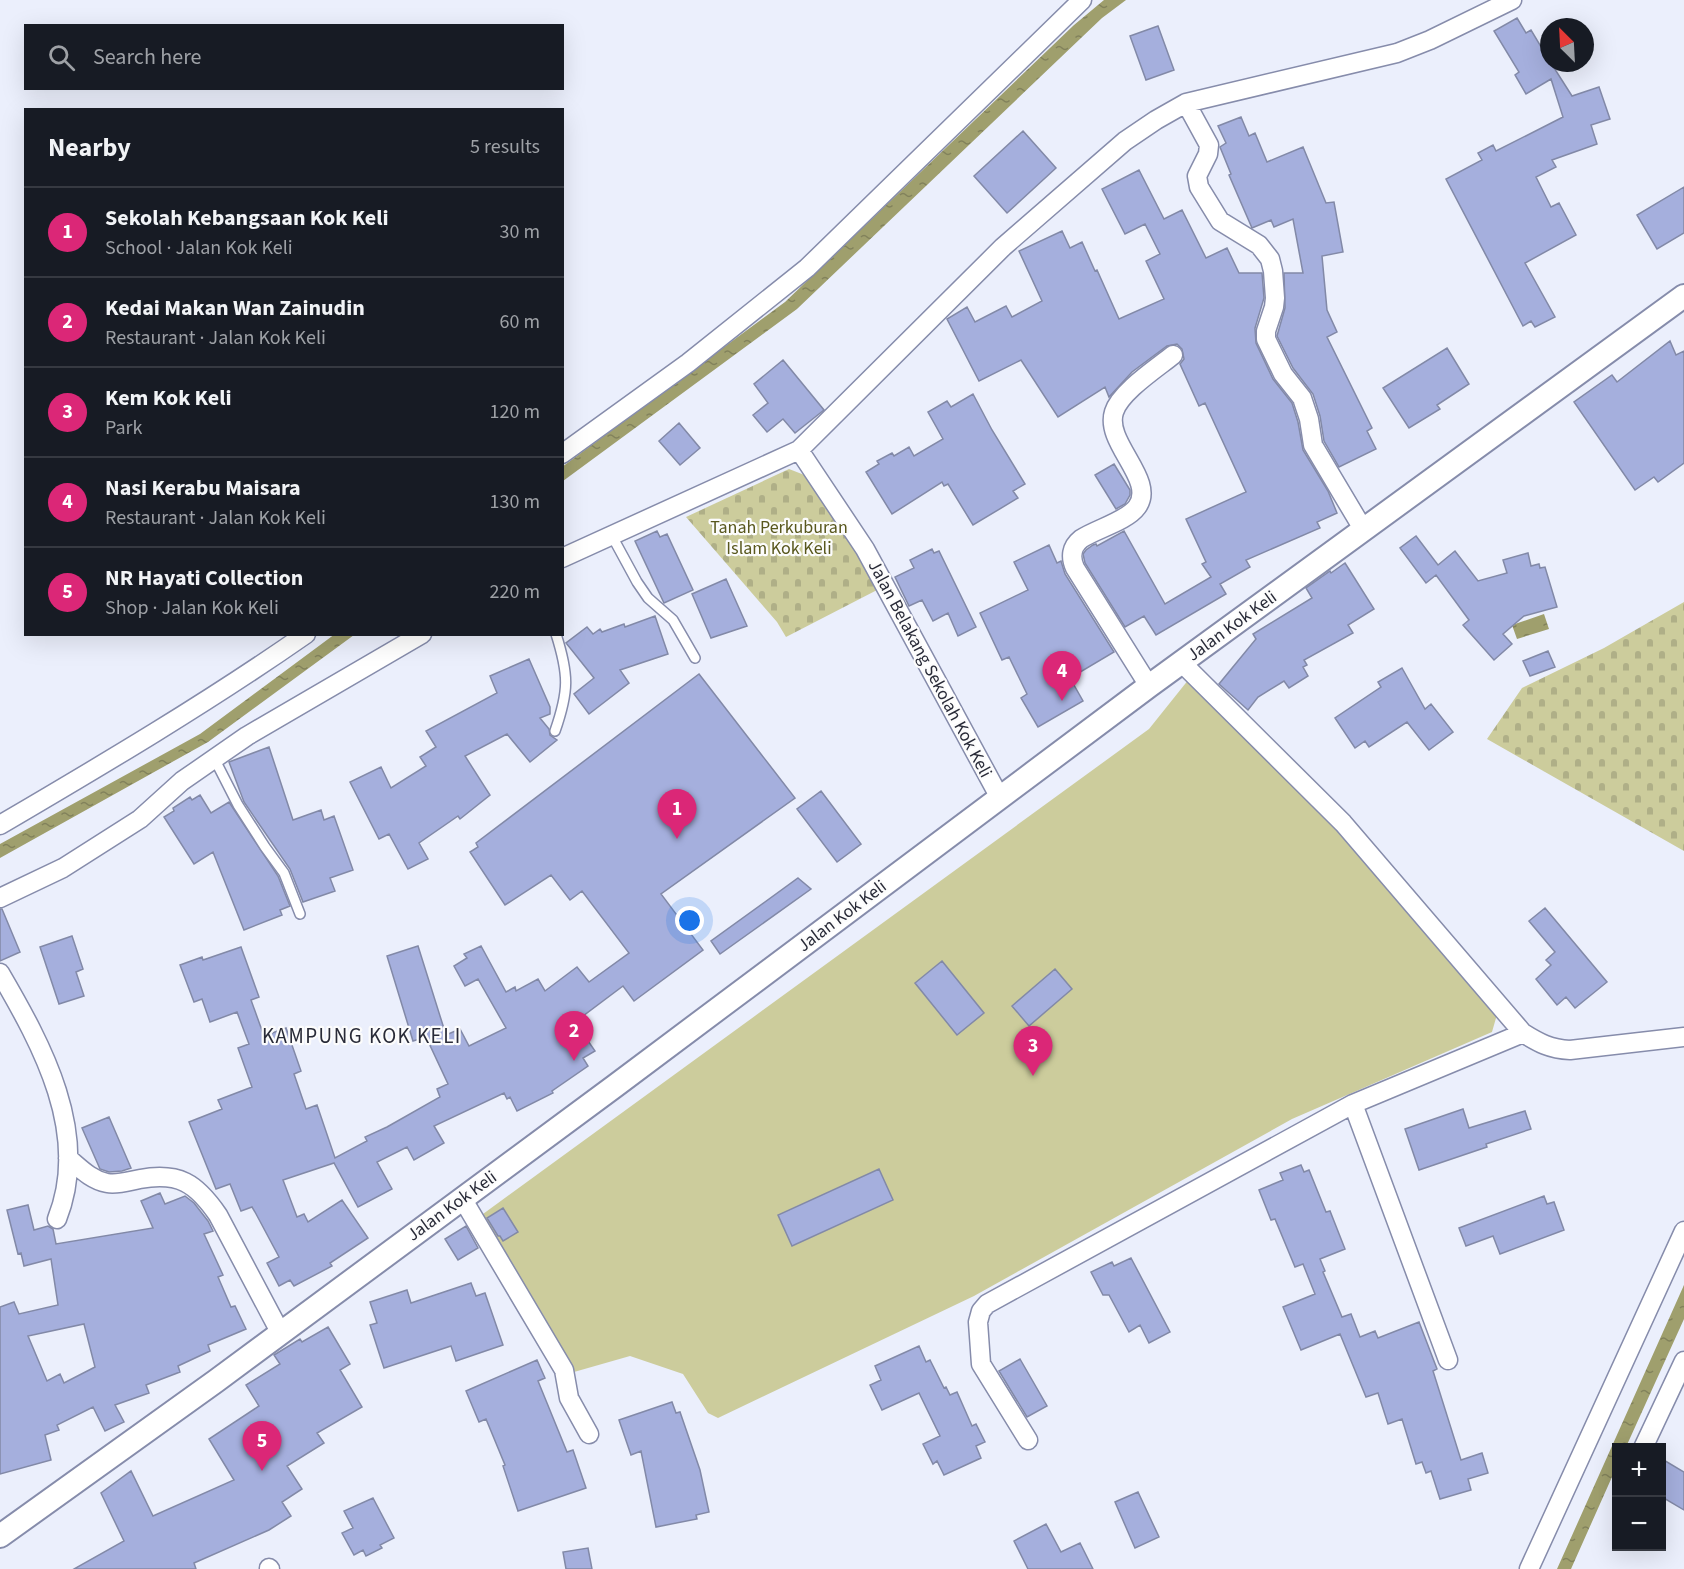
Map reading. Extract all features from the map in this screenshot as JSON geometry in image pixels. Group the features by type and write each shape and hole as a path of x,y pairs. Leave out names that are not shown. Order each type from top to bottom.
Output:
{"street":[{"path":"564,453 688,363 807,268 1082,0"},
{"path":"564,557 800,450 1003,247 1125,141 1156,120 1186,104 1397,53 1430,40 1512,0"},
{"path":"1186,104 1210,150 1197,176 1199,188 1220,221 1259,245 1270,260 1275,298 1266,339 1283,374 1302,398 1309,419 1313,445 1364,529"},
{"name":"Jalan Kok Keli","path":"0,1536 462,1198 1149,686 1684,296"},
{"path":"1149,686 1076,568 1072,552 1076,543 1081,539 1131,513 1139,503 1142,497 1141,485 1114,429 1114,413 1129,392 1173,355"},
{"name":"Jalan Belakang Sekolah Kok Keli","path":"800,450 865,549 1000,798"},
{"path":"0,825 226,689 303,636"},
{"path":"0,898 63,868 140,819 182,781 247,736 419,636"},
{"path":"1182,663 1342,823 1523,1033 1553,1049 1570,1050 1684,1037"},
{"path":"0,973 39,1043 53,1079 65,1122 68,1158 63,1198 57,1219"},
{"path":"1028,1440 981,1364 978,1322 981,1311 987,1304 1353,1104 1523,1033"},
{"path":"1353,1104 1448,1360"},
{"path":"68,1158 89,1175 108,1183 116,1184 162,1176 176,1178 197,1189 218,1215 280,1332"},
{"path":"462,1198 564,1370 569,1398 589,1434"},
{"path":"1529,1569 1684,1231"},
{"path":"1645,1443 1684,1361"}],"lane":[{"path":"612,536 637,582 648,598 673,620 695,658"},
{"path":"555,731 567,682 563,656 557,636"},
{"path":"214,758 238,805 284,873 300,914"}],"green space":[{"name":"Tanah Perkuburan Islam Kok Keli","path":"789,469 807,476 879,589 786,637 777,622 686,517"},
{"path":"1684,602 1684,851 1487,739 1522,688 1604,648"},
{"path":"1189,679 1327,817 1498,1011 1492,1032 1292,1119 974,1296 718,1418 708,1413 683,1374 630,1356 574,1372 483,1214 1149,729"}],"water":[{"path":"1104,0 1126,0 1102,18 797,309 564,480 564,466 785,302 1074,25"},
{"path":"1544,614 1549,629 1517,639 1512,625"},
{"path":"332,636 353,636 208,742 0,858 0,844 200,734"},
{"path":"1684,1285 1684,1319 1628,1443 1613,1443"},
{"path":"1612,1446 1612,1477 1571,1569 1557,1569"}],"building":[{"path":"1517,18 1526,33 1531,30 1540,45 1540,72 1557,72 1572,96 1599,87 1610,119 1591,125 1597,144 1552,160 1556,167 1536,177 1551,207 1559,203 1576,235 1525,263 1555,317 1535,327 1531,321 1523,326 1446,179 1482,160 1478,153 1493,145 1496,151 1563,117 1551,79 1526,94 1515,75 1519,72 1494,31"},
{"path":"1158,26 1174,70 1146,80 1130,36"},
{"path":"1241,117 1249,136 1255,133 1267,162 1303,147 1326,203 1334,202 1343,252 1322,256 1327,310 1337,332 1327,337 1372,428 1367,431 1376,449 1339,467 1324,441 1320,416 1313,394 1293,368 1277,336 1285,308 1284,273 1303,273 1293,219 1274,227 1271,220 1252,228 1229,175 1231,174 1220,147 1226,143 1218,126"},
{"path":"1023,131 1056,168 1007,213 974,176"},
{"path":"1139,170 1164,219 1182,210 1206,258 1227,248 1239,273 1262,273 1264,298 1255,328 1256,343 1273,379 1292,403 1303,450 1328,491 1337,513 1317,522 1320,528 1246,560 1250,567 1220,584 1226,594 1156,635 1144,616 1125,627 1085,563 1083,554 1093,545 1097,546 1124,531 1165,604 1211,577 1202,564 1206,562 1186,519 1246,492 1205,403 1199,406 1180,364 1184,359 1182,349 1177,344 1167,346 1132,372 1109,397 1105,387 1058,417 1021,360 979,381 947,319 967,307 975,322 1006,306 1012,317 1042,301 1019,251 1062,231 1070,248 1082,242 1119,319 1164,299 1146,261 1160,254 1145,224 1125,234 1102,189"},
{"path":"1684,187 1684,233 1657,249 1637,215"},
{"path":"1670,341 1676,355 1684,351 1684,463 1658,482 1654,477 1635,490 1574,402 1612,375 1617,382"},
{"path":"1447,348 1469,384 1437,405 1440,409 1409,428 1383,388"},
{"path":"783,360 824,410 795,433 783,419 767,432 753,415 768,403 754,384"},
{"path":"973,394 1025,484 1013,491 1018,498 973,525 948,484 944,486 942,482 892,514 866,472 879,464 877,461 892,453 894,456 909,447 914,456 943,439 928,412 947,401 951,407"},
{"path":"679,423 700,448 680,465 659,441"},
{"path":"1114,464 1130,490 1125,504 1116,509 1095,475"},
{"path":"657,531 660,537 667,534 693,590 664,603 635,541"},
{"path":"1416,536 1438,565 1455,551 1478,581 1507,573 1503,560 1528,553 1531,566 1539,564 1540,568 1545,567 1557,607 1524,616 1503,634 1512,644 1494,660 1463,625 1469,620 1436,575 1426,583 1400,548"},
{"path":"1049,545 1057,563 1061,561 1065,574 1114,652 1070,678 1083,701 1038,727 1021,698 1027,694 1009,657 1002,660 980,613 1028,590 1014,562"},
{"path":"932,549 934,553 939,551 976,627 958,636 948,613 933,621 922,600 909,606 895,577 914,568 910,560"},
{"path":"1345,563 1374,609 1348,625 1353,633 1304,660 1307,665 1303,667 1308,676 1289,688 1284,681 1258,697 1248,710 1219,684 1256,639 1253,634 1312,598 1306,588"},
{"path":"726,579 747,626 711,638 692,594"},
{"path":"655,616 668,654 620,670 629,683 589,714 574,694 594,678 566,643 587,627 593,634 600,629 602,632 624,624 625,627"},
{"path":"1548,651 1555,667 1530,676 1523,661"},
{"path":"529,659 550,707 550,714 540,718 549,729 550,735 557,740 530,762 507,734 465,756 490,795 460,819 458,816 419,843 428,859 408,869 389,834 379,839 350,782 381,767 391,788 426,766 420,757 436,747 426,731 497,693 490,676"},
{"path":"1402,668 1425,709 1431,704 1453,732 1429,750 1407,722 1369,747 1365,741 1355,748 1335,718 1381,687 1378,682"},
{"path":"699,674 795,798 661,894 703,950 634,1001 623,986 575,1022 595,1051 583,1058 588,1066 552,1091 553,1093 517,1111 510,1097 507,1099 504,1093 434,1126 444,1143 414,1160 407,1147 377,1162 392,1189 358,1207 334,1163 283,1180 297,1217 304,1214 308,1222 342,1200 368,1238 330,1263 332,1266 294,1286 290,1280 279,1286 267,1263 279,1257 255,1212 252,1207 241,1211 230,1184 216,1189 189,1122 222,1109 218,1100 252,1087 238,1048 249,1044 237,1012 210,1022 202,999 194,1002 180,965 241,947 259,997 251,1000 264,1036 286,1028 301,1071 294,1074 306,1109 317,1105 335,1158 367,1141 365,1137 440,1097 437,1089 448,1084 426,1037 413,1041 387,956 418,946 446,1035 460,1029 469,1046 506,1028 478,979 465,986 454,966 467,958 464,954 481,946 506,992 515,987 516,991 538,979 545,991 577,967 589,982 629,953 582,891 570,900 551,875 505,905 470,852 478,847 476,843"},
{"path":"269,747 293,820 321,810 324,820 334,816 353,870 330,878 335,891 303,902 290,869 244,802 229,762"},
{"path":"821,791 861,844 837,862 797,809"},
{"path":"200,795 211,813 229,802 278,876 290,906 280,910 282,915 244,930 213,852 194,864 164,817 190,797 192,800"},
{"path":"798,878 811,889 720,954 711,941"},
{"path":"1545,908 1607,982 1575,1008 1566,997 1557,1005 1536,979 1551,965 1546,960 1555,952 1529,921"},
{"path":"0,909 2,909 20,952 0,961"},
{"path":"72,936 83,969 76,972 84,996 59,1004 40,947"},
{"path":"942,961 984,1013 957,1035 915,983"},
{"path":"1055,969 1072,989 1029,1026 1012,1006"},
{"path":"1463,1109 1469,1128 1525,1111 1531,1129 1419,1170 1405,1129"},
{"path":"109,1117 131,1168 122,1171 109,1172 100,1169 82,1128"},
{"path":"1301,1165 1304,1172 1309,1170 1326,1212 1330,1211 1345,1249 1320,1259 1325,1271 1323,1272 1342,1317 1351,1314 1360,1337 1375,1331 1378,1338 1419,1322 1437,1369 1433,1371 1461,1460 1482,1453 1488,1473 1468,1479 1471,1490 1440,1499 1431,1471 1426,1473 1422,1462 1416,1464 1402,1419 1388,1424 1378,1393 1366,1397 1340,1334 1301,1350 1283,1307 1315,1294 1303,1264 1295,1267 1275,1219 1271,1220 1259,1190 1283,1180 1280,1173"},
{"path":"879,1169 893,1200 792,1246 778,1215"},
{"path":"160,1193 165,1204 185,1196 194,1203 213,1231 204,1234 223,1275 218,1277 231,1307 235,1306 246,1329 208,1345 210,1351 178,1366 180,1372 146,1385 149,1393 115,1405 124,1422 105,1431 93,1407 57,1425 59,1430 45,1435 51,1460 0,1474 0,1307 14,1302 19,1314 58,1305 51,1259 24,1266 21,1253 18,1254 7,1210 28,1205 34,1230 48,1226 53,1229 56,1244 153,1228 141,1201","holes":["84,1324 95,1367 64,1383 60,1374 47,1381 28,1336"]},
{"path":"1544,1196 1547,1204 1554,1202 1564,1230 1500,1254 1493,1236 1466,1246 1459,1228"},
{"path":"503,1208 518,1232 503,1241 487,1218"},
{"path":"466,1226 478,1248 458,1260 445,1239"},
{"path":"1131,1258 1170,1332 1149,1343 1140,1325 1129,1332 1109,1295 1103,1295 1091,1272 1112,1262 1114,1266"},
{"path":"471,1283 476,1296 485,1293 503,1345 456,1361 451,1346 384,1368 370,1325 377,1323 370,1302 407,1290 411,1303"},
{"path":"328,1327 350,1364 340,1370 362,1407 317,1433 324,1443 287,1466 302,1489 282,1502 291,1516 269,1530 194,1563 196,1569 74,1569 124,1541 101,1493 131,1471 153,1516 234,1480 209,1439 259,1406 246,1385 280,1364 274,1355 300,1339 302,1342"},
{"path":"919,1346 926,1362 930,1360 944,1388 946,1387 950,1395 957,1392 972,1426 976,1424 985,1442 976,1446 981,1458 944,1475 937,1461 933,1464 923,1444 940,1436 919,1393 882,1410 870,1385 881,1380 875,1366"},
{"path":"1020,1359 1047,1406 1027,1417 999,1371"},
{"path":"537,1360 545,1378 538,1381 567,1452 573,1450 586,1488 518,1511 503,1466 505,1465 486,1419 479,1422 466,1391"},
{"path":"672,1402 676,1413 680,1412 700,1470 709,1512 696,1515 697,1519 656,1527 641,1451 631,1455 619,1420"},
{"path":"1666,1461 1684,1472 1684,1510 1666,1499"},
{"path":"1138,1492 1159,1537 1135,1548 1115,1502"},
{"path":"373,1498 394,1538 380,1545 382,1548 366,1556 363,1550 354,1555 342,1533 353,1528 344,1511"},
{"path":"1046,1524 1061,1552 1080,1543 1093,1569 1028,1569 1014,1541"},
{"path":"588,1548 592,1569 566,1569 563,1552"}],"place":[{"name":"Nasi Kerabu Maisara","path":"1062,701"},
{"name":"Sekolah Kebangsaan Kok Keli","path":"677,839"},
{"name":"Kedai Makan Wan Zainudin","path":"574,1061"},
{"name":"Kem Kok Keli","path":"1033,1076"},
{"name":"NR Hayati Collection","path":"262,1471"}],"district":[{"name":"KAMPUNG KOK KELI","path":"362,1036"}]}
